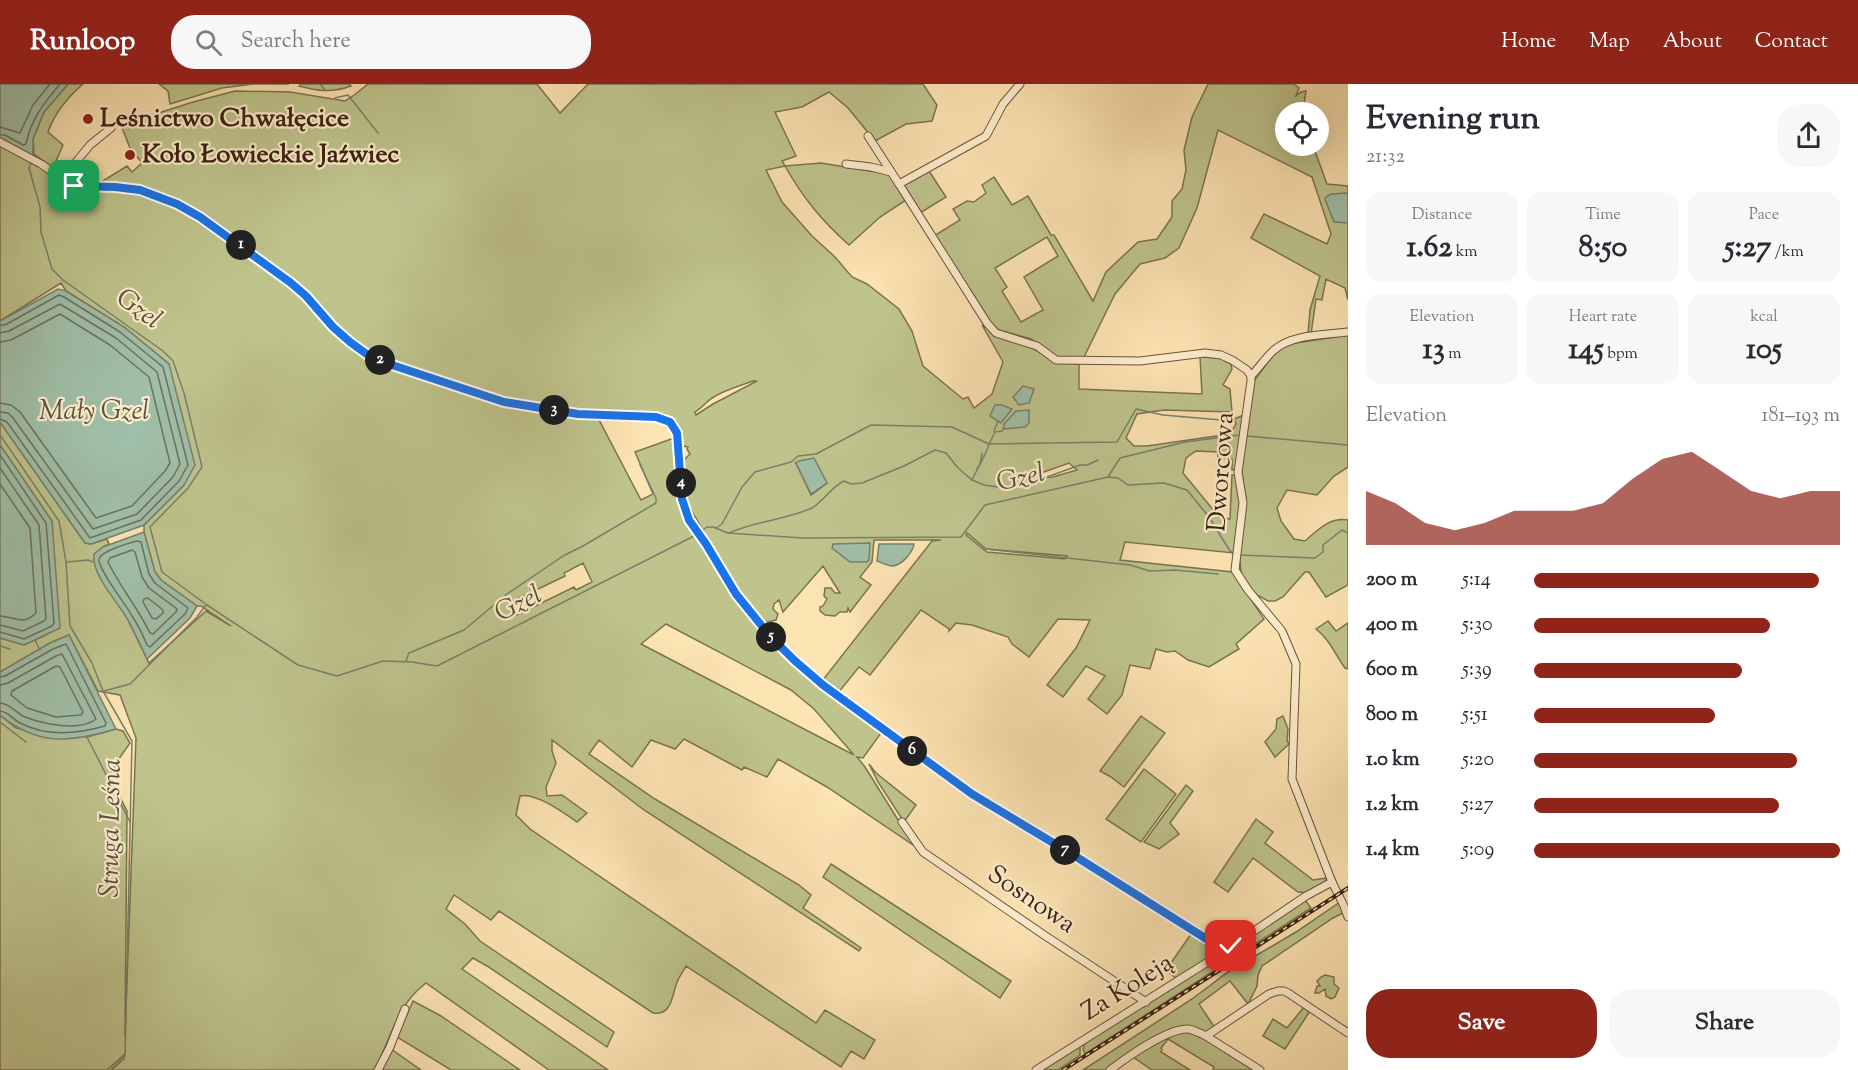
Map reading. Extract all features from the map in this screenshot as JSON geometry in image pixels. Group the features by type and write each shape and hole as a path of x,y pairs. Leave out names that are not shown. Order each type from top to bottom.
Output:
{"street":[{"path":"899,184 986,136 1003,104 1020,84"},
{"path":"63,178 90,145 111,128"},
{"path":"868,136 987,323 996,333 1037,346 1056,360 1140,361 1204,353 1221,355 1232,360 1247,370 1251,376 1269,354 1285,343 1296,339 1348,332"},
{"path":"0,142 74,186 140,190 177,204 200,217 291,283 306,296 333,327 368,355 504,402 578,414 656,417 667,420 673,424 677,433 687,517 744,604 781,648 823,685 972,794 1224,950"},
{"path":"846,164 891,172"},
{"name":"Dworcowa","path":"1251,376 1238,472 1243,503 1235,570 1248,590 1282,631 1296,664 1292,778 1348,917"},
{"name":"Sosnowa","path":"902,822 923,852 1146,1002"},
{"name":"Za Koleją","path":"1036,1070 1146,1002 1306,896 1332,882"},
{"path":"1206,1036 1265,996 1284,991 1348,1033"},
{"path":"378,1070 405,1009"},
{"path":"1110,1070 1129,1056 1176,1030 1190,1029 1206,1036 1260,1070"}],"green space":[{"path":"68,84 83,84 62,106 48,132 63,145 53,168 34,154 33,139 44,112"},
{"path":"159,84 253,84 222,88 170,104 168,91"},
{"path":"301,84 349,84 351,86 337,90 325,90 299,86"},
{"path":"368,84 537,84 560,113 588,84 923,84 937,105 932,121 906,124 875,141 848,108 829,92 802,107 775,112 796,156 782,161 785,166 766,170 782,202 812,236 852,277 867,284 899,309 912,331 923,366 963,399 968,397 974,408 992,394 1003,362 982,325 995,333 1027,345 1058,363 1079,364 1079,389 1202,394 1200,357 1220,358 1231,364 1232,369 1223,385 1230,389 1232,412 1164,410 1137,414 1126,438 1134,446 1147,446 1230,434 1236,424 1234,419 1244,415 1236,469 1232,470 1232,459 1218,458 1218,452 1196,451 1186,458 1183,473 1219,517 1230,519 1232,475 1237,476 1241,502 1234,553 1125,542 1120,560 1233,572 1264,619 1236,644 1239,649 1209,667 1188,660 1175,651 1167,652 1156,649 1150,669 1130,665 1122,695 1107,714 1088,699 1105,676 1086,666 1063,697 1047,685 1076,648 1090,620 1058,619 1029,657 1012,644 1008,637 972,625 956,623 949,631 921,610 870,675 859,667 838,693 822,681 932,541 941,540 874,540 872,562 860,577 871,585 850,612 848,608 847,612 840,612 835,616 825,615 820,611 820,607 827,599 824,596 825,588 831,588 835,593 840,593 823,566 783,612 779,600 774,604 773,609 778,614 776,620 763,621 734,585 689,506 684,460 690,454 688,447 683,446 677,427 671,420 596,414 641,500 653,494 635,452 674,438 685,514 731,591 795,666 796,664 881,733 863,758 857,757 919,849 827,787 778,759 767,777 744,767 742,770 684,739 675,749 651,740 632,767 599,740 589,754 655,799 799,885 811,895 803,908 861,948 859,951 644,810 552,740 552,751 556,763 546,787 547,796 562,795 587,813 577,822 549,804 533,797 520,796 516,815 530,829 816,1023 825,1010 875,1040 864,1059 851,1051 841,1067 686,966 678,980 670,1005 664,1012 653,1013 499,911 491,920 454,895 446,909 465,924 480,941 614,1032 607,1047 473,958 462,969 608,1070 549,1070 426,983 404,1007 374,1070 111,1070 124,1059 124,1055 107,1070 0,1070 0,715 16,728 87,737 116,729 123,731 130,743 118,760 110,778 127,811 125,1035 136,738 120,695 98,691 69,635 50,643 0,672 0,638 24,645 46,635 52,521 0,445 0,422 85,543 91,544 107,539 109,544 103,547 116,601 149,663 206,611 231,626 201,606 197,606 161,580 155,572 144,532 144,525 184,485 169,364 124,327 66,291 61,283 0,321 0,145 58,177 56,185 59,192 71,192 86,183 98,184 127,166 132,172 142,163 130,148 121,125 235,91 290,92 345,101","holes":["753,381 757,381 696,415 695,412 723,392","796,463 827,483 811,495","1069,463 1077,470 1053,477 1024,479","967,533 986,549 1067,556 1065,559 987,552 966,535","583,563 592,582 576,590 574,587 517,615 511,602 565,576 564,573","666,624 791,690 814,709 854,755 641,644"]},
{"path":"1208,84 1294,84 1299,88 1296,96 1306,91 1304,102 1275,102 1275,156 1317,156 1327,184 1348,186 1348,300 1345,288 1326,279 1322,300 1316,299 1311,334 1308,334 1310,310 1320,276 1251,238 1264,214 1327,244 1331,234 1312,177 1218,130 1197,208 1179,248 1165,258 1140,264 1115,294 1083,359 1060,359 1031,339 999,330 985,317 934,236 960,220 953,209 967,201 974,202 986,193 982,185 994,177 1012,205 1028,196 1093,301 1106,272 1138,242 1157,239 1172,217 1172,201 1182,189 1186,170 1184,150 1192,117","holes":["1047,237 1058,256 1024,277 1043,310 1021,322 1002,291 1007,287 995,268"]},
{"path":"821,163 889,174 906,200 880,217 849,245 814,208 785,166"},
{"path":"929,171 946,197 920,213 904,185"},
{"path":"1348,335 1348,467 1334,476 1317,495 1287,490 1277,508 1281,521 1294,539 1305,541 1329,522 1348,520 1348,585 1326,597 1309,572 1305,572 1283,597 1275,601 1268,601 1257,595 1243,580 1239,552 1246,499 1242,473 1242,448 1254,381 1276,351 1289,344"},
{"path":"1328,621 1336,631 1348,623 1348,669 1316,629"},
{"path":"1141,716 1165,733 1124,787 1100,771"},
{"path":"1283,716 1288,729 1289,744 1275,757 1265,742 1276,729 1277,719"},
{"path":"869,764 876,773 916,805 904,822 878,782"},
{"path":"1144,769 1176,794 1141,842 1106,819"},
{"path":"1186,785 1193,791 1170,823 1179,834 1159,849 1144,842"},
{"path":"1256,819 1273,832 1265,843 1313,880 1326,878 1326,881 1309,893 1298,892 1253,858 1228,892 1214,882"},
{"path":"831,864 1011,981 1000,998 823,877"},
{"path":"1305,900 1311,908 1085,1054 1083,1049 1085,1042 1171,989"},
{"path":"1340,902 1345,912 1262,966 1257,986 1248,1004 1230,981 1199,1004 1215,1028 1205,1034 1191,1026 1174,1028 1107,1070 1083,1070 1192,999 1228,972 1296,932"},
{"path":"1191,934 1213,946 1214,955 1177,979 1166,970"},
{"path":"1325,975 1334,977 1334,984 1339,988 1335,997 1331,999 1326,996 1325,989 1315,993 1317,986 1320,986 1317,981"},
{"path":"413,1001 441,1016 520,1070 451,1070 397,1037"},
{"path":"1304,1007 1310,1011 1285,1049 1263,1036 1273,1019 1287,1028"},
{"path":"1185,1031 1197,1034 1254,1070 1213,1070 1214,1067 1168,1039 1161,1048 1161,1052 1190,1070 1152,1070 1133,1057 1166,1036"},
{"path":"1080,1046 1080,1055 1058,1070 1042,1070"},
{"path":"391,1049 421,1070 381,1070"}],"water":[{"path":"0,84 68,84 44,112 33,139 33,157 0,140"},
{"path":"1348,193 1348,223 1334,222 1325,199 1331,194"},
{"name":"Mały Gzel","path":"58,289 66,291 124,327 169,364 195,465 184,485 144,525 91,544 85,543 0,422 0,321"},
{"path":"1023,386 1034,389 1029,403 1019,405 1013,397"},
{"path":"995,405 1012,409 1001,423 990,416"},
{"path":"1029,410 1029,423 1025,427 1004,429 1004,424 1016,411"},
{"name":"Mały Gzel","path":"0,445 52,521 60,628 24,645 0,638"},
{"path":"814,458 827,483 811,494 796,463"},
{"path":"144,532 155,572 161,580 197,606 190,618 147,659 128,620 101,579 94,562 94,554 103,547"},
{"path":"870,543 867,562 850,562 832,548 833,544"},
{"path":"879,544 914,544 906,558 893,566 877,561"},
{"path":"69,635 116,729 70,739 42,737 28,733 0,715 0,672 50,643"}],"waterway":[{"path":"320,84 325,90"},
{"path":"335,98 348,95 378,133"},
{"name":"Gzel","path":"31,163 29,168 40,207 41,232 52,269 63,280 163,351 173,361 184,393 202,467 188,488 150,527 162,572 207,605 298,665 337,676 383,661 437,666 696,535"},
{"path":"716,528 722,524 742,487 755,472 791,462 798,456 816,454 871,425 952,427 989,444 1117,442 1136,409 1163,415 1233,421"},
{"path":"994,431 998,421"},
{"path":"977,469 995,432 1002,431 1004,427"},
{"name":"Struga Leśna","path":"0,435 59,521 66,562 70,626 92,663 103,691 132,741 125,1056 110,1070"},
{"path":"1108,477 1120,458 1185,442 1240,435"},
{"path":"1247,436 1348,445"},
{"path":"729,533 812,508 844,481 851,484 862,483 904,466 935,450 946,453 972,480 998,487 1025,485 1098,460"},
{"path":"980,464 982,453"},
{"path":"406,661 409,653 464,630 507,594 563,556 656,503 656,498 640,465"},
{"path":"972,480 978,468"},
{"name":"Gzel","path":"700,532 707,527 713,527 728,533 803,538 961,537 985,505 1108,477 1118,478 1128,485 1164,483 1187,490 1209,517 1230,551 1234,553"},
{"name":"Gzel","path":"1239,555 1315,558 1323,552 1323,545 1342,530 1348,533"},
{"path":"966,532 986,549 1130,565 1150,571 1175,570 1218,574"},
{"path":"107,539 109,544"},
{"path":"67,562 88,560 93,562"},
{"path":"104,691 130,684 197,617 206,605"},
{"path":"35,640 40,650"},
{"path":"0,646 10,649"},
{"path":"0,722 26,742"},
{"path":"87,737 130,822"}],"railway":[{"path":"1063,1070 1348,888"}],"place":[{"name":"Leśnictwo Chwałęcice","path":"88,119"},
{"name":"Koło Łowieckie Jaźwiec","path":"130,155"}],"route":[{"path":"74,186 140,190 177,204 216,227 274,269 306,296 333,327 350,342 368,355 395,366 504,402 578,414 664,418 675,427 679,438 682,499 692,526 706,544 736,594 770,636 794,660 823,685 972,794 1224,950 1231,946"}]}
